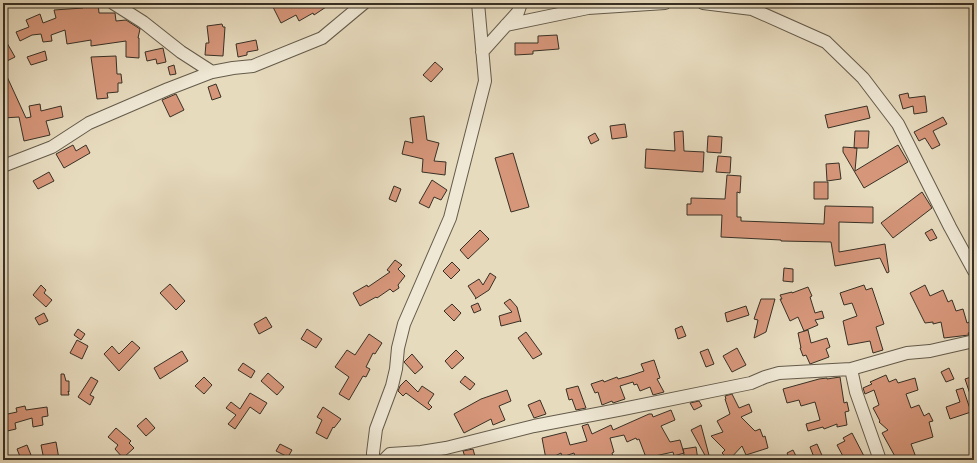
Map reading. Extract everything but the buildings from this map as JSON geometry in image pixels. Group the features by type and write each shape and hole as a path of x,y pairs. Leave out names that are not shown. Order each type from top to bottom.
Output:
{"street":[{"path":"113,3 143,22 181,52 212,72"},
{"path":"3,166 52,147 89,123 212,72 252,66 322,38 364,3"},
{"path":"373,460 376,429 392,386 396,369 398,348 404,324 450,218 485,81 478,3"},
{"path":"482,52 518,12 521,3"},
{"path":"506,25 588,8 665,3"},
{"path":"703,3 752,9 826,42 832,47 863,78 898,124 974,271"},
{"path":"384,460 390,454 420,452 446,448 534,426 750,383 765,376 779,373 851,369 907,353 930,351 974,341"},
{"path":"851,369 856,392 880,460"}]}
